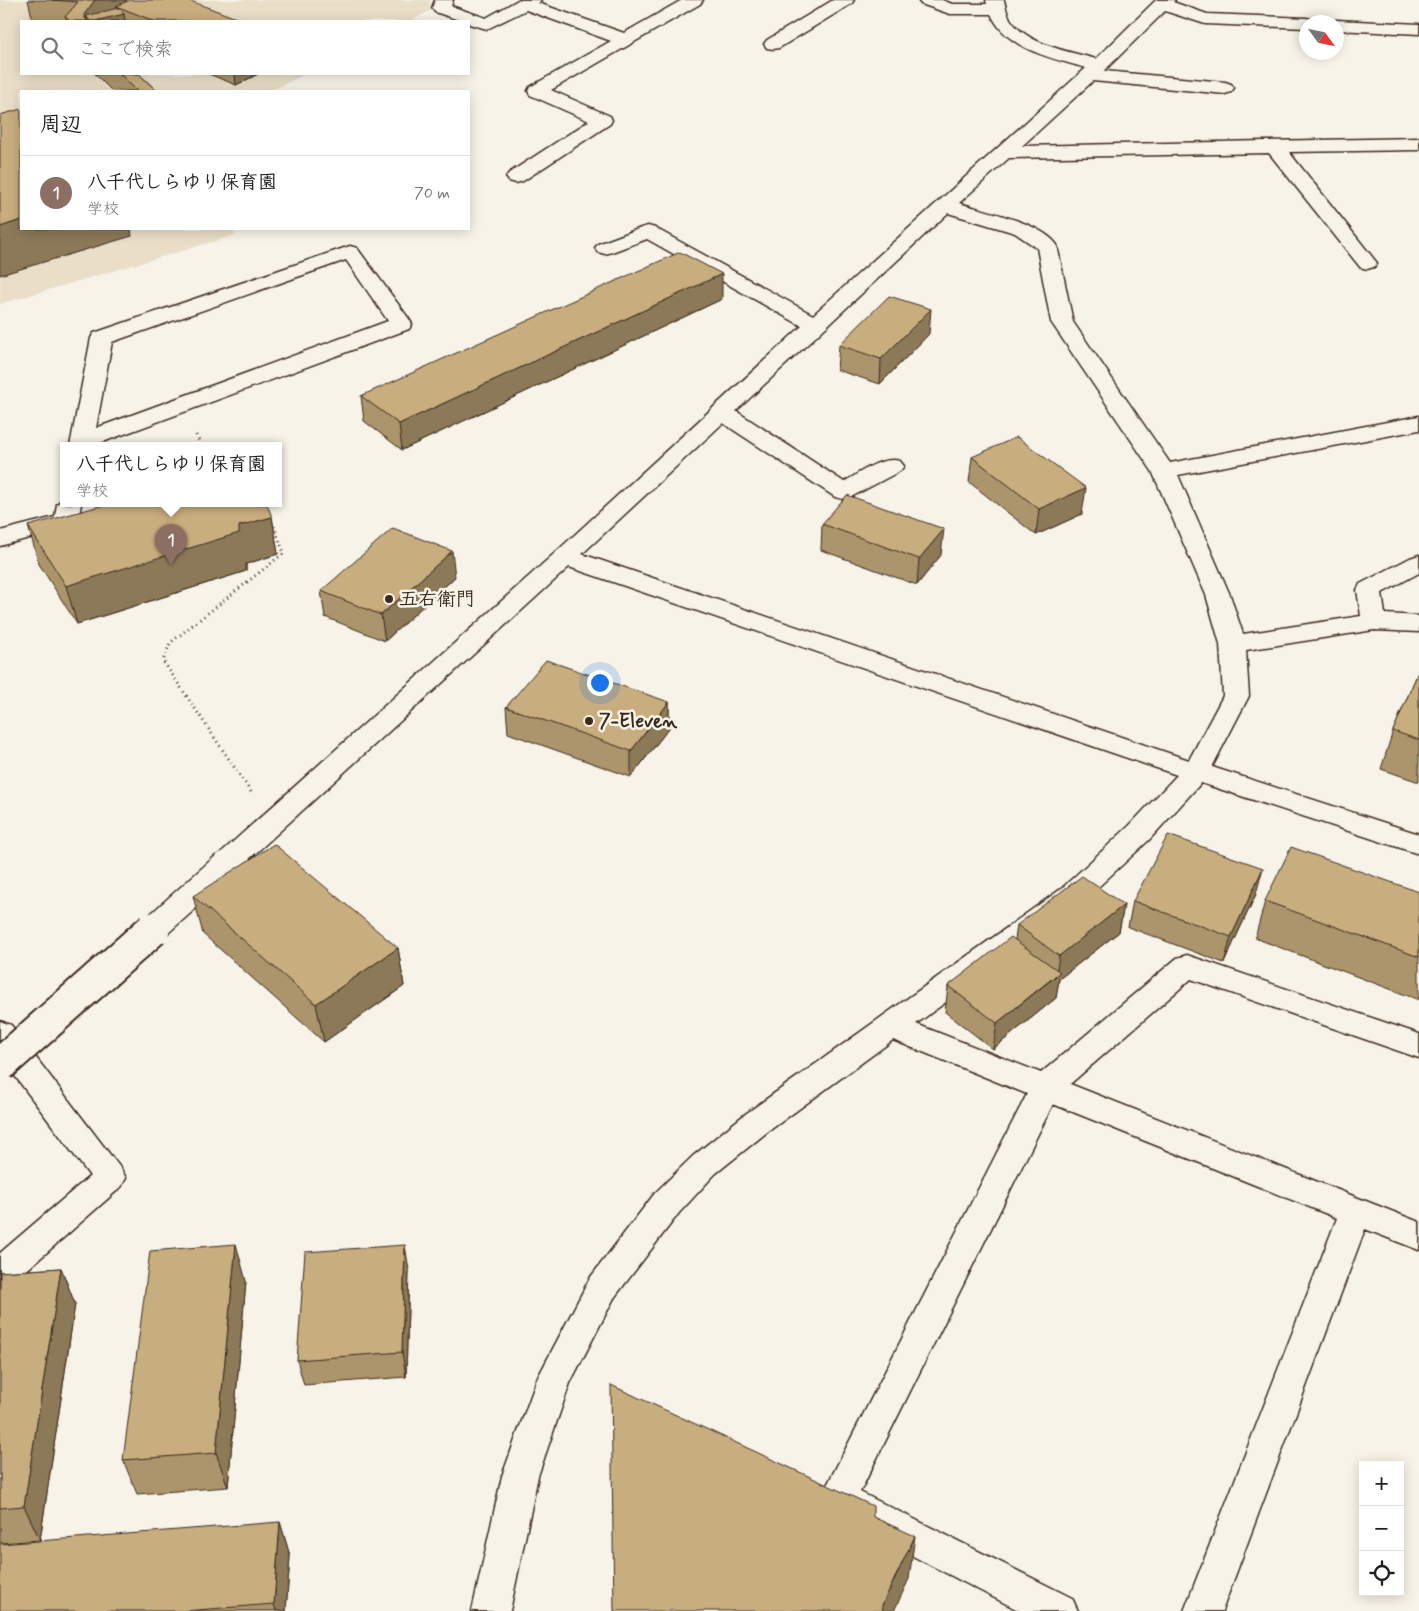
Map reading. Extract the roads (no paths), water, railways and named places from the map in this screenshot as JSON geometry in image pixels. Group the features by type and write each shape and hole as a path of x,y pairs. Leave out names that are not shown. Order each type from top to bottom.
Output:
{"street":[{"path":"444,0 442,8 487,24 528,2 626,40"},
{"path":"516,177 604,120 537,91 694,0"},
{"path":"773,44 845,0"},
{"path":"928,0 950,9 996,5 1005,25 1025,40 1094,70 1225,88"},
{"path":"0,1066 273,822 564,557 1094,70 1164,2 1205,19 1299,24"},
{"path":"1344,25 1419,29"},
{"path":"1003,152 1419,144"},
{"path":"1275,147 1367,263"},
{"path":"491,1611 520,1476 550,1387 602,1288 667,1203 704,1165 755,1124 1071,896 1139,833 1196,772 1236,696 1234,644 1218,595 1164,471 1062,322 1047,245 1022,229 945,205"},
{"path":"605,248 648,232 815,325"},
{"path":"81,442 102,338 350,252 401,324 86,442"},
{"path":"722,412 843,492 892,466"},
{"path":"1164,471 1419,423"},
{"path":"0,539 66,521 68,507"},
{"path":"564,557 1196,772 1419,844"},
{"path":"1374,622 1369,590 1419,564"},
{"path":"1234,644 1374,622 1419,624"},
{"path":"1059,1611 838,1499 1045,1088 1187,966 1419,1046"},
{"path":"892,1027 1419,1236"},
{"path":"0,1033 110,1178 0,1273"},
{"path":"1203,1611 1355,1212"}],"place":[{"name":"八千代しらゆり保育園","path":"171,565"},
{"name":"五右衛門","path":"389,599"},
{"name":"7-Eleven","path":"589,721"}]}
